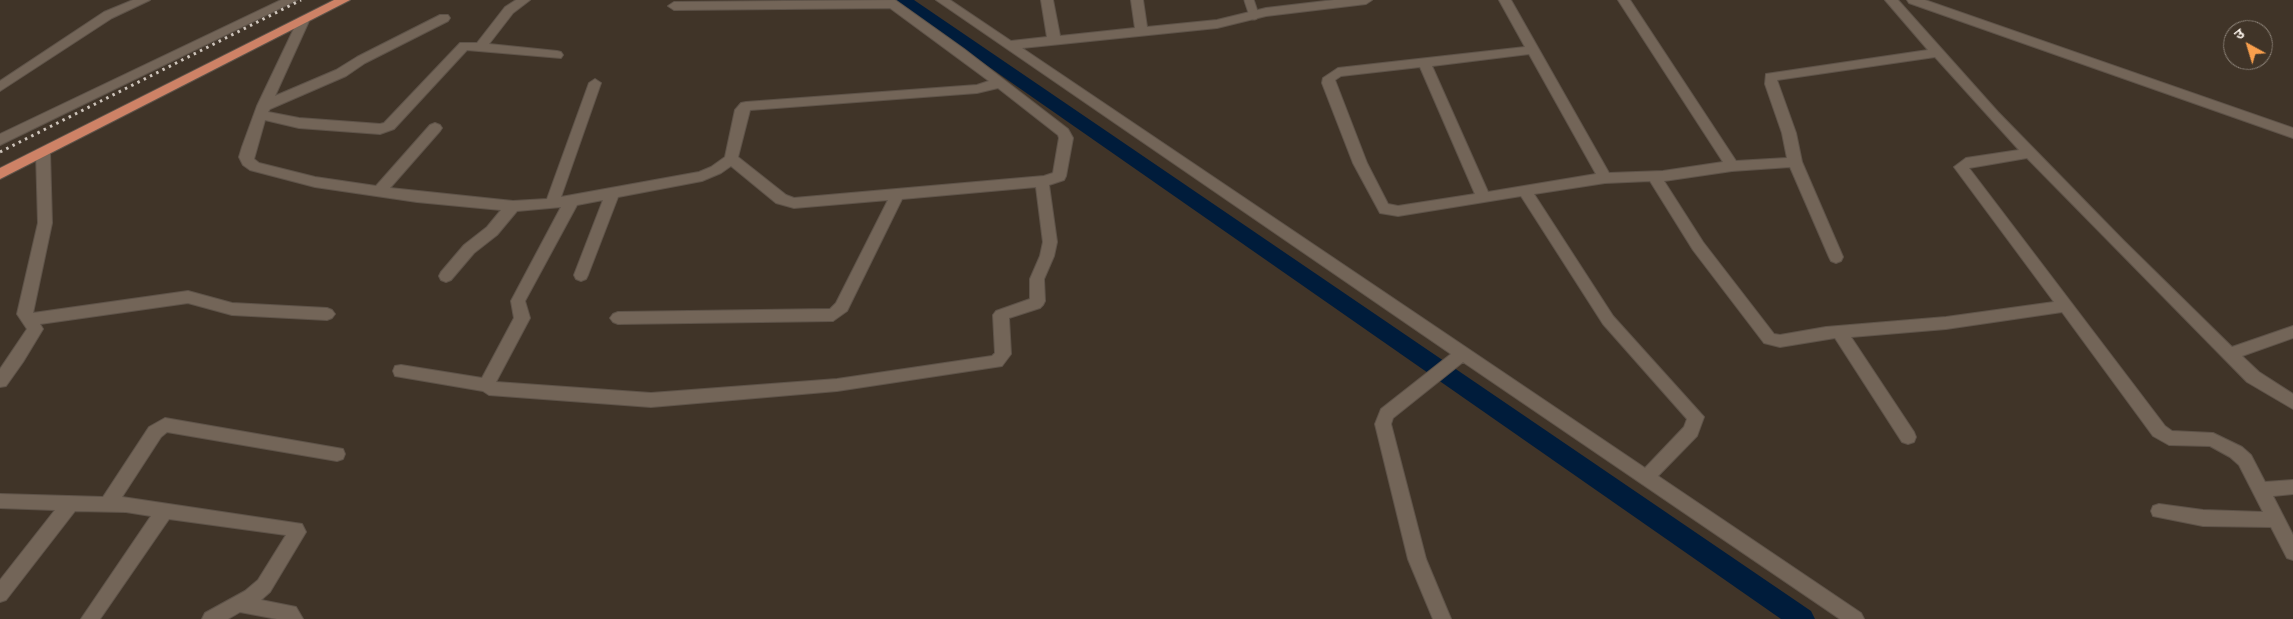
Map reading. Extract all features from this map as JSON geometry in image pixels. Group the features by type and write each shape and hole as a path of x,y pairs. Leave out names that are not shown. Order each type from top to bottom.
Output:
{"highway":[{"path":"0,174 344,0"}],"street":[{"path":"0,88 108,15 144,0"},
{"path":"0,140 291,0"},
{"path":"481,46 509,10 524,0"},
{"path":"1047,0 1054,40"},
{"path":"1137,0 1142,32"},
{"path":"1011,45 1217,24 1254,14 1360,0"},
{"path":"1505,0 1531,50 1550,79 1605,178"},
{"path":"1624,0 1732,166"},
{"path":"1891,0 1937,53 2030,153 2230,354 2255,379 2293,402"},
{"path":"1913,0 2293,133"},
{"path":"946,1 1460,355 1855,619"},
{"path":"674,6 890,2 1000,83 1065,134 1061,173 1056,178 1042,182 897,195 786,202 731,159"},
{"path":"263,111 341,73 361,60 444,18"},
{"path":"303,21 263,111 246,157 248,162 255,167 315,182 513,206 552,204 702,176 726,164 731,159 742,110 746,106 977,90 1000,83"},
{"path":"263,111 299,123 384,128 461,47 481,46 557,55"},
{"path":"1531,50 1338,72 1329,78 1328,83 1360,163 1379,202 1385,209 1398,211 1605,178 1654,176 1732,166 1795,162"},
{"path":"1836,258 1795,162 1789,133 1770,77 1937,53"},
{"path":"1424,62 1483,197"},
{"path":"552,204 595,83"},
{"path":"379,191 435,128"},
{"path":"0,381 18,358 35,329 31,319 25,314 45,223 43,152"},
{"path":"2030,153 1966,163 1961,167 2159,431 2169,438 2207,438 2236,452 2245,460 2293,552"},
{"path":"1654,176 1698,246 1744,308 1770,339 1780,341 1839,332 1946,323 2065,306"},
{"path":"401,371 487,385 491,388 651,400 837,385 997,362 1003,354 1001,316 1009,311 1035,304 1038,301 1037,279 1047,256 1050,242 1042,182"},
{"path":"1526,191 1608,320 1696,417 1691,431 1646,478"},
{"path":"581,275 613,192"},
{"path":"618,318 833,315 842,307 897,195"},
{"path":"487,385 522,318 518,301 572,200"},
{"path":"446,276 469,250 492,231 513,206"},
{"path":"31,319 188,297 232,309 328,314"},
{"path":"1839,332 1908,437"},
{"path":"2230,354 2293,332"},
{"path":"1442,619 1417,559 1383,424 1387,414 1460,355"},
{"path":"108,504 155,432 165,425 337,454"},
{"path":"2260,490 2293,487"},
{"path":"0,501 108,504 165,510 296,529 297,532 264,586 239,604 211,619"},
{"path":"0,594 71,503"},
{"path":"90,619 165,510"},
{"path":"2159,511 2203,518 2276,520"},
{"path":"239,604 290,613 294,619"}],"lane":[{"path":"1249,0 1254,14"}],"waterway":[{"path":"902,0 1802,619"}],"railway":[{"path":"0,152 301,0"}]}
